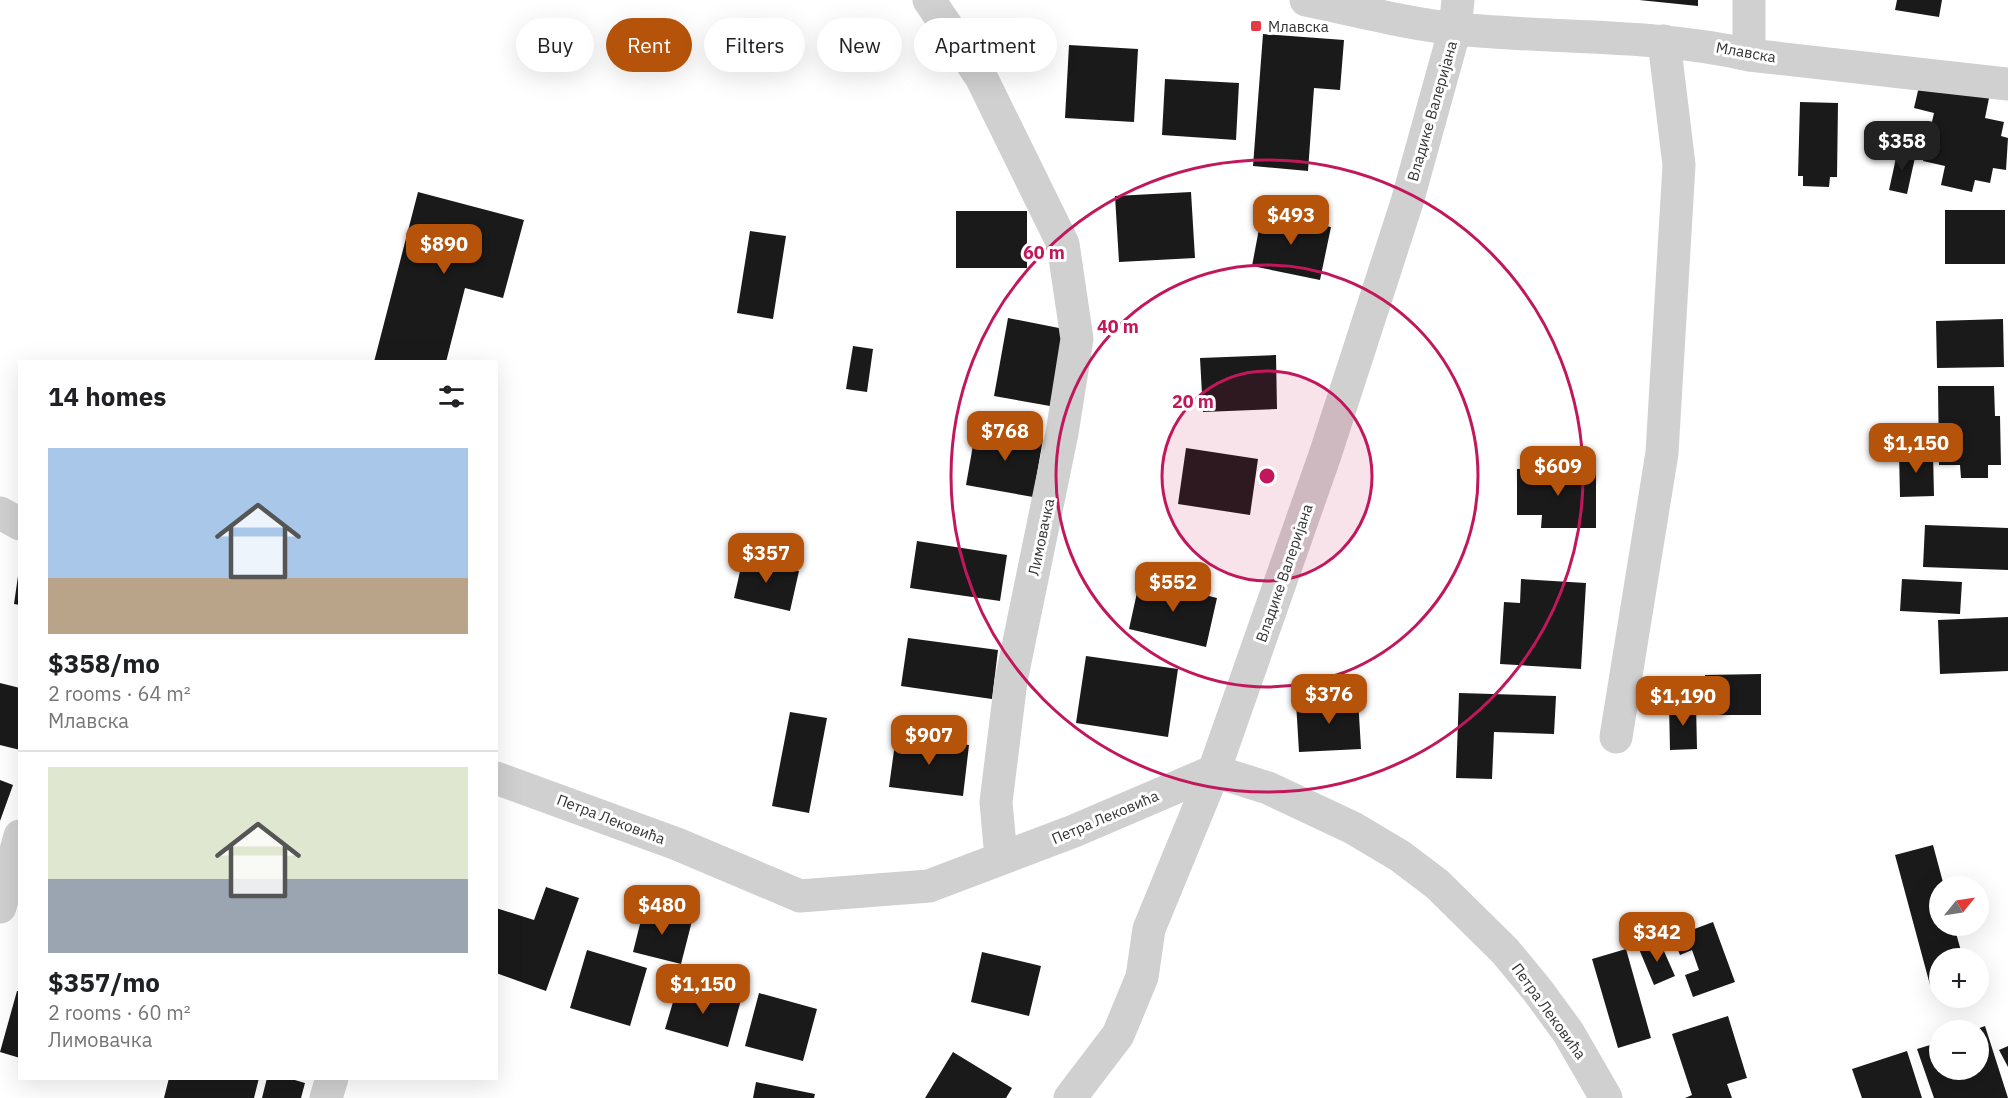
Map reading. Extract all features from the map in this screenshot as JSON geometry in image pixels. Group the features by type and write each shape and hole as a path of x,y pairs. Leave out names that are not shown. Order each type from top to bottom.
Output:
{"street":[{"name":"Лимовачка","path":"929,0 981,76 1063,244 1077,339 1062,433 1011,681 996,802 1001,858"},
{"name":"Млавска","path":"1306,0 1457,14 1710,46 1749,55 2008,84"},
{"path":"1749,0 1749,55"},
{"name":"Владике Валеријана","path":"1070,1098 1118,1035 1142,977 1149,929 1214,771 1325,455 1407,202 1457,14"},
{"path":"1616,737 1662,453 1679,165 1664,41"},
{"path":"0,513 18,523"},
{"name":"Петра Лековића","path":"498,779 677,844 800,896 929,886 1214,771 1268,788 1343,823 1400,856 1437,884 1498,943 1538,991 1568,1032 1606,1098"},
{"path":"2,888 18,842"},
{"path":"326,1098 331,1080"}],"building":[{"path":"1639,0 1698,0 1698,6"},
{"path":"1897,0 1942,0 1939,17 1895,10"},
{"path":"1263,34 1344,40 1340,90 1314,88 1308,171 1253,166"},
{"path":"1069,45 1138,49 1134,122 1065,118"},
{"path":"1165,79 1239,83 1236,140 1162,135"},
{"path":"1920,82 1990,93 1985,118 2004,122 2001,136 2008,138 2006,170 1993,168 1990,183 1975,180 1972,192 1941,185 1945,166 1923,161 1934,113 1914,108"},
{"path":"1800,102 1838,103 1837,177 1830,177 1829,187 1803,186 1803,176 1798,176"},
{"path":"1898,149 1916,153 1907,194 1889,190"},
{"path":"418,192 524,220 503,298 465,288 447,360 375,360"},
{"path":"1191,192 1195,258 1119,262 1115,196"},
{"path":"1945,210 2005,210 2005,264 1945,264"},
{"path":"956,211 1027,211 1027,268 956,268"},
{"path":"1262,213 1331,227 1320,280 1252,266"},
{"path":"750,231 786,236 773,319 737,313"},
{"path":"1008,318 1064,329 1050,406 994,396"},
{"path":"2003,319 2004,367 1937,368 1936,321"},
{"path":"853,346 873,349 867,392 846,389"},
{"path":"1276,355 1277,409 1203,412 1200,358"},
{"path":"1938,386 1994,386 1995,416 2000,416 2001,465 1988,465 1988,478 1961,478 1960,465 1939,465"},
{"path":"976,428 1043,439 1033,497 966,485"},
{"path":"1186,448 1258,459 1250,515 1178,504"},
{"path":"1933,452 1934,496 1900,497 1899,453"},
{"path":"1517,469 1596,469 1596,528 1541,528 1542,515 1517,515"},
{"path":"1925,525 2008,528 2008,570 1923,567"},
{"path":"917,541 1007,555 1000,601 910,588"},
{"path":"743,558 799,571 790,611 734,598"},
{"path":"18,576 18,605 14,604"},
{"path":"1140,579 1217,598 1206,647 1129,629"},
{"path":"1521,579 1586,583 1581,669 1500,664 1504,602 1520,603"},
{"path":"1902,579 1962,582 1960,614 1900,611"},
{"path":"2008,617 2008,671 1940,674 1938,620"},
{"path":"908,638 998,650 992,699 901,686"},
{"path":"1086,656 1178,669 1168,737 1076,723"},
{"path":"1761,674 1761,715 1706,715 1705,675"},
{"path":"0,683 18,688 18,750 0,745"},
{"path":"1459,693 1556,696 1554,734 1494,732 1492,779 1456,778"},
{"path":"1358,698 1361,749 1299,752 1296,702"},
{"path":"1669,704 1696,704 1697,749 1670,750"},
{"path":"790,712 827,718 809,813 772,806"},
{"path":"896,736 969,745 963,796 889,787"},
{"path":"0,780 13,785 0,821"},
{"path":"1933,845 1941,876 1929,876 1929,936 1957,936 1960,948 1929,948 1929,981 1895,855"},
{"path":"546,887 579,898 546,991 498,974 498,909 534,920"},
{"path":"644,908 692,921 681,964 633,952"},
{"path":"1713,922 1735,982 1693,997 1685,975 1699,970 1692,950 1680,955 1673,937"},
{"path":"1659,940 1675,976 1654,985 1639,949"},
{"path":"1626,949 1651,1038 1618,1048 1592,959"},
{"path":"587,950 647,968 630,1026 570,1008"},
{"path":"982,952 1041,966 1029,1016 971,1002"},
{"path":"679,982 741,1000 728,1047 665,1029"},
{"path":"17,991 18,991 18,1057 0,1052"},
{"path":"759,993 817,1009 803,1061 745,1046"},
{"path":"1728,1016 1747,1078 1727,1084 1732,1098 1685,1098 1692,1095 1672,1034"},
{"path":"1989,1039 2008,1098 1934,1098 1917,1049 1929,1045 1929,1080 1989,1080"},
{"path":"2008,1046 2008,1067 1999,1050"},
{"path":"1907,1051 1922,1098 1862,1098 1852,1069"},
{"path":"953,1052 1012,1088 1006,1098 925,1098"},
{"path":"168,1080 258,1080 254,1098 164,1098"},
{"path":"266,1080 295,1080 305,1083 301,1098 262,1098"},
{"path":"756,1082 815,1094 814,1098 753,1098"}],"place":[{"name":"Млавска","path":"1256,26"}]}
